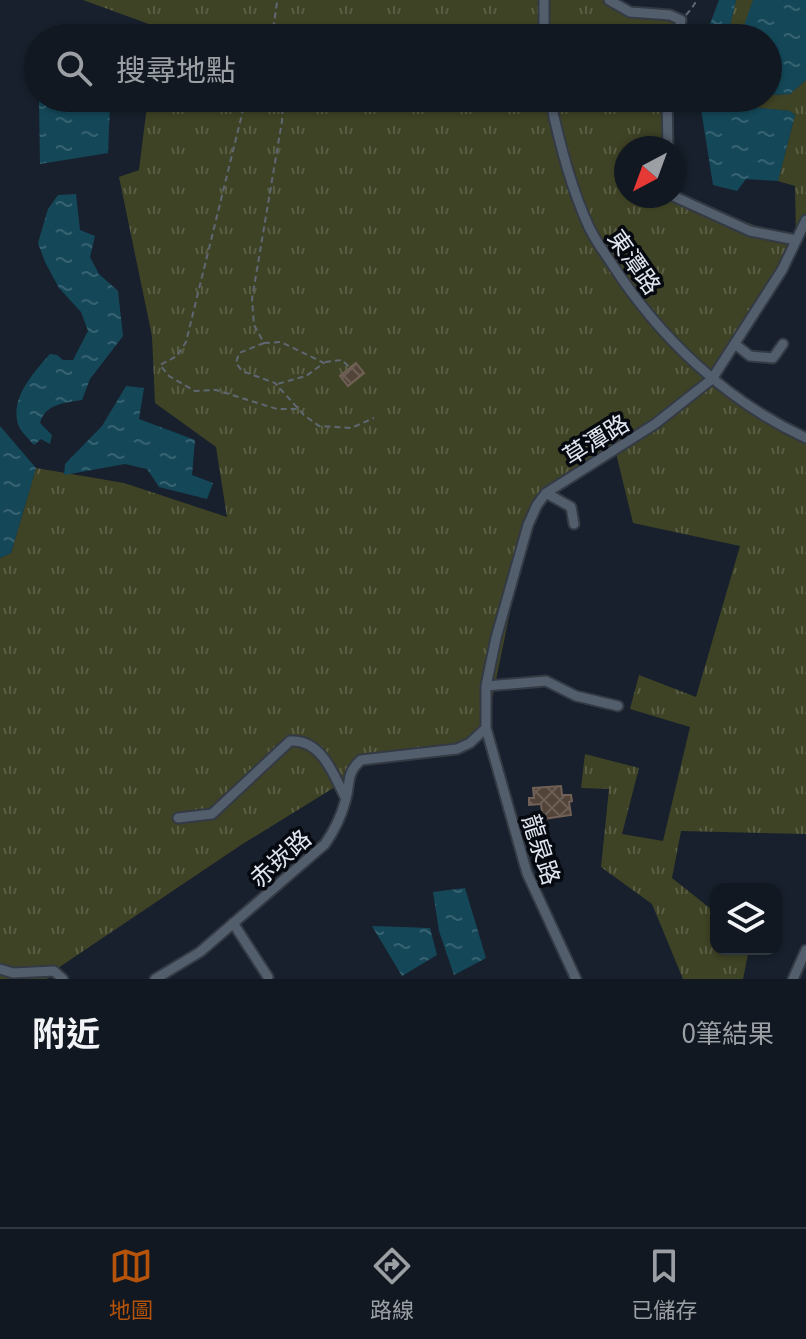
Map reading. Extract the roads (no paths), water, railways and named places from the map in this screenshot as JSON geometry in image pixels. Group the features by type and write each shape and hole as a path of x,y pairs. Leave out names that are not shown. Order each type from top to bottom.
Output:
{"street":[{"path":"544,0 544,24"},
{"path":"609,0 630,12 670,15 681,20 680,24"},
{"name":"東潭路","path":"553,112 568,174 590,230 636,299 712,379 747,404 806,438"},
{"path":"667,112 668,136"},
{"path":"686,202 750,231 796,240"},
{"name":"草潭路","path":"486,728 486,686 499,623 528,525 537,505 546,493 655,424 712,379 782,270 806,220"},
{"path":"735,344 750,356 773,358 783,344"},
{"path":"546,493 571,507 574,524"},
{"path":"486,686 546,681 576,696 618,706"},
{"name":"赤崁路","path":"155,979 200,952 325,844 335,830 346,800 348,779 361,760 457,749 470,743 486,728"},
{"name":"龍泉路","path":"486,728 527,873 576,979"},
{"path":"178,818 212,814 290,741 304,742 321,753 346,800"},
{"path":"233,923 268,977"},
{"path":"793,979 806,950"},
{"path":"0,969 13,973 54,971 63,979"}],"water":[{"path":"719,0 736,0 730,24 710,24"},
{"path":"753,0 806,0 806,80 790,94 782,94 782,24 745,24"},
{"path":"782,110 795,115 778,181 746,179 737,191 713,185 701,112"},
{"path":"39,112 110,112 108,153 40,164"},
{"path":"76,194 80,230 95,236 90,257 99,274 118,291 123,336 90,379 82,400 56,406 46,412 40,423 52,435 50,444 41,439 34,445 18,424 16,414 20,395 50,354 63,360 73,360 88,331 81,312 59,288 38,243 48,209 58,195"},
{"path":"126,386 144,388 139,419 195,440 192,475 213,483 207,499 159,487 147,469 125,464 64,475 65,464 102,426"},
{"path":"0,426 36,468 11,553 0,558"},
{"path":"465,888 486,958 454,975 439,931 433,892"},
{"path":"372,926 430,928 437,955 402,976"}]}
